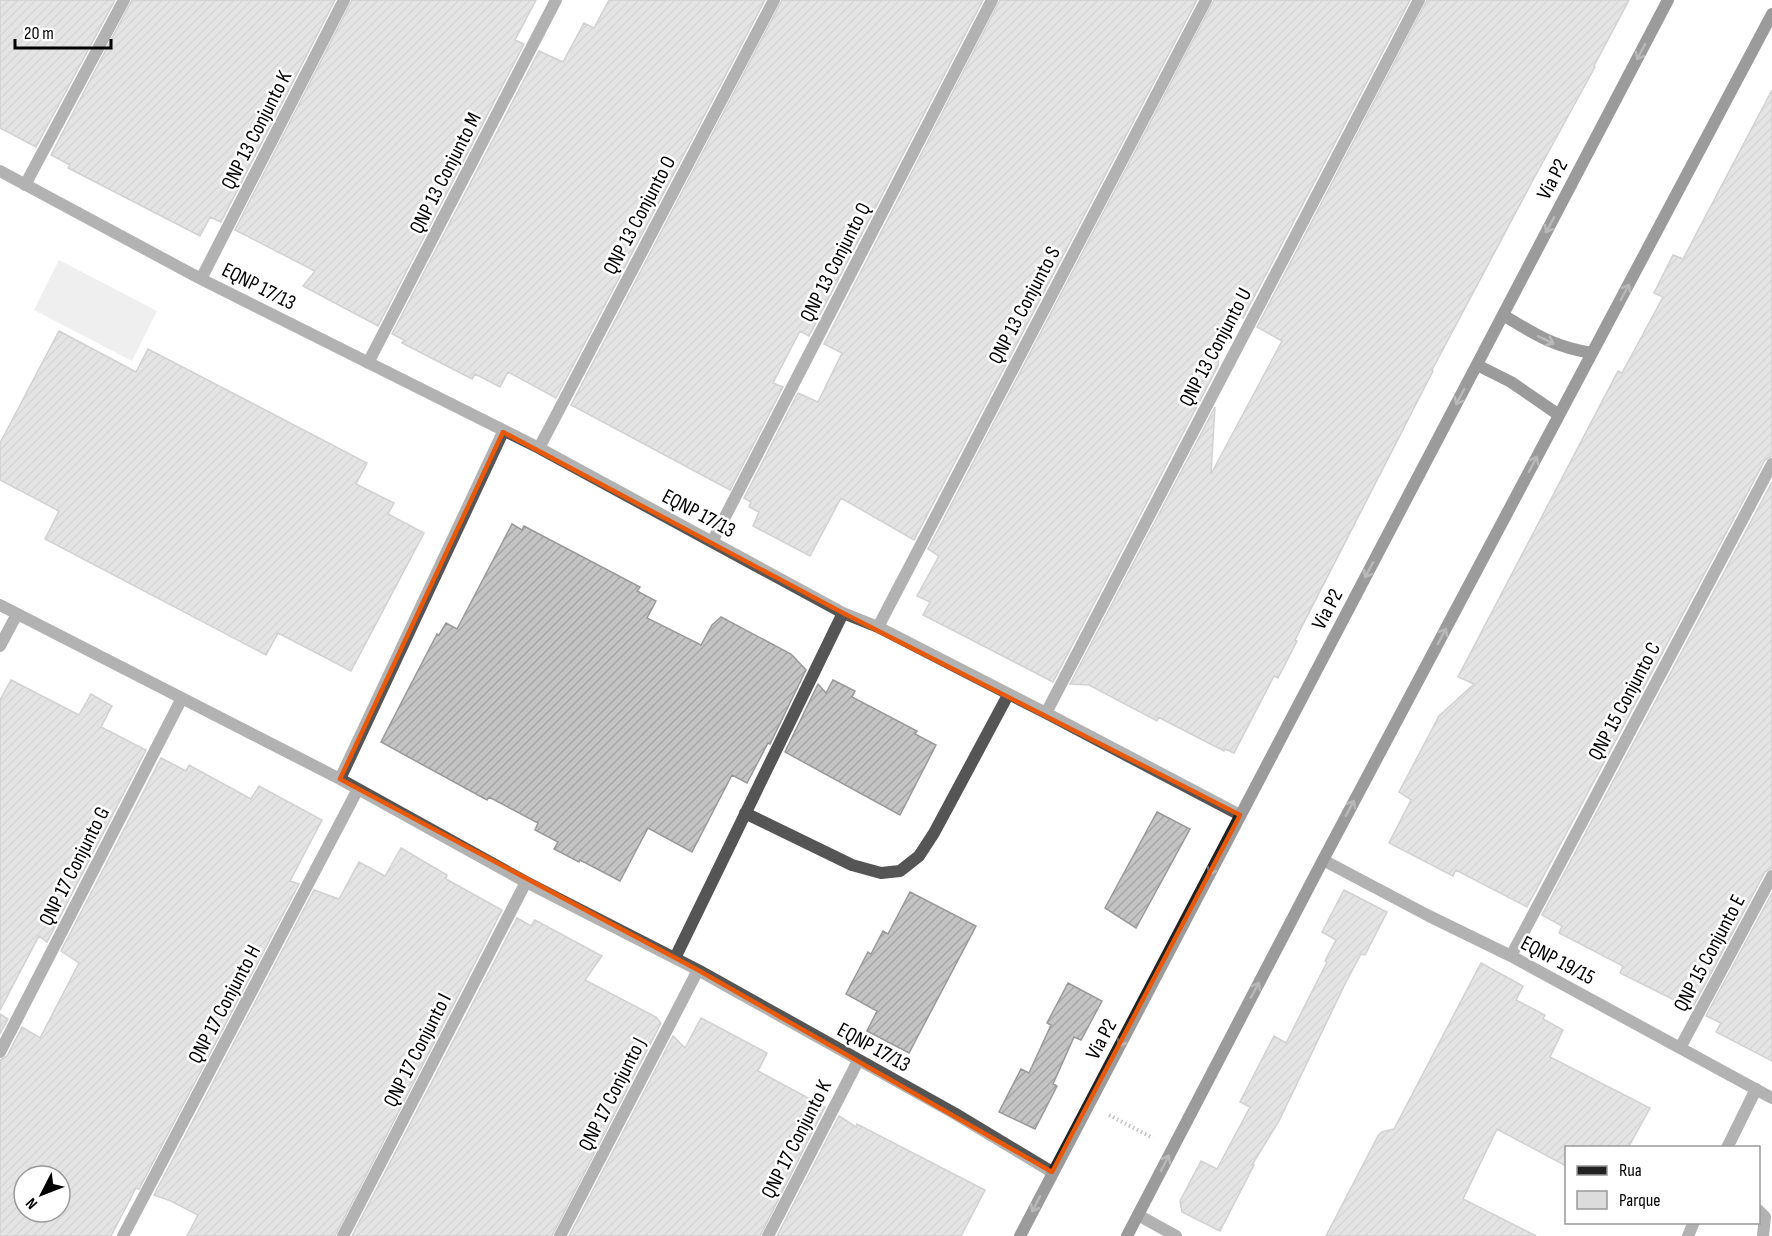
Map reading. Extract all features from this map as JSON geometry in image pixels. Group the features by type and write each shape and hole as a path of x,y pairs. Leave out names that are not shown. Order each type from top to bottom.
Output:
{"main road":[{"name":"Via P2","path":"1020,1236 1668,0"},
{"path":"1127,1236 1323,860 1772,14"},
{"path":"1503,315 1541,338 1566,349 1592,353"},
{"path":"1477,365 1511,382 1559,414"}],"street":[{"path":"25,184 124,0"},
{"name":"QNP 13 Conjunto K","path":"201,279 344,0"},
{"name":"QNP 13 Conjunto M","path":"369,363 556,0"},
{"name":"QNP 13 Conjunto O","path":"539,448 774,0"},
{"name":"QNP 13 Conjunto Q","path":"712,542 992,0"},
{"name":"QNP 13 Conjunto S","path":"878,627 1206,0"},
{"name":"QNP 13 Conjunto U","path":"1046,713 1419,0"},
{"name":"EQNP 17/13","path":"0,171 201,279 539,448 843,613 878,627 1240,815"},
{"path":"340,779 503,432"},
{"name":"QNP 15 Conjunto C","path":"1511,956 1772,464"},
{"name":"EQNP 17/13","path":"0,605 340,779 526,882 675,957 954,1113 1052,1172"},
{"path":"675,957 843,613"},
{"path":"0,646 17,614"},
{"path":"745,813 852,865 881,873 900,871 919,856 934,833 1008,695"},
{"name":"QNP 17 Conjunto G","path":"0,1052 182,698"},
{"name":"QNP 17 Conjunto H","path":"123,1236 358,789"},
{"name":"EQNP 19/15","path":"1323,860 1511,956 1772,1098"},
{"name":"QNP 15 Conjunto E","path":"1680,1048 1772,876"},
{"name":"QNP 17 Conjunto I","path":"343,1236 526,882"},
{"name":"QNP 17 Conjunto J","path":"560,1236 699,970"},
{"name":"QNP 17 Conjunto K","path":"768,1236 858,1061"},
{"path":"1728,1146 1756,1089"},
{"path":"1138,1215 1176,1236"},
{"path":"1763,1236 1765,1215"}],"path":[{"path":"1089,1104 1172,1149"}],"highlighted area":[{"path":"503,432 843,613 1240,815 1052,1172 698,970 340,779"}],"green space":[{"path":"59,260 157,311 132,361 34,310"}],"building":[{"path":"0,0 115,0 36,147 0,128"},
{"path":"132,0 335,0 221,222 210,217 200,236 68,168 70,165 51,155"},
{"path":"352,0 536,0 515,40 524,44 378,326 303,286 315,271 235,230"},
{"path":"609,0 765,0 556,398 508,372 500,387 475,374 472,379 402,343 404,340 392,334 539,51 563,62 584,23 594,28"},
{"path":"782,0 983,0 809,336 800,331 773,383 783,387 730,490 571,405"},
{"path":"1000,0 1197,0 914,540 841,498 810,556 753,526 759,512 749,507 751,502 744,498 798,393 818,402 842,353 824,344"},
{"path":"1214,0 1410,0 1243,318 1239,316 1219,356 1218,366 1053,682 923,615 930,602 917,596 939,556 928,549"},
{"path":"1427,0 1629,0 1432,370 1278,678 1274,676 1234,753 1225,749 1224,751 1158,717 1157,721 1089,685 1070,684 1215,407 1211,474 1282,341 1257,327"},
{"path":"1772,90 1772,456 1765,460 1527,907 1456,870 1453,876 1389,843 1411,800 1399,792 1439,716 1474,684 1458,677 1618,371 1622,373 1663,297 1654,293 1673,255 1683,259"},
{"path":"59,331 136,372 148,349 367,463 356,484 394,503 388,514 424,533 351,671 278,633 266,655 45,539 59,511 0,480 0,443"},
{"path":"1772,482 1772,868 1765,872 1692,1009 1620,973 1623,966 1559,933 1562,926 1542,915"},
{"path":"512,524 522,530 524,526 640,587 637,591 656,601 647,618 701,645 712,625 721,617 791,654 806,670 770,744 768,743 747,783 732,775 692,852 648,828 620,881 554,849 558,842 535,830 538,823 489,797 487,800 381,742 437,634 439,635 446,623 457,629"},
{"path":"11,680 79,715 91,694 112,706 101,727 146,750 47,942 39,936 0,1010 0,700"},
{"path":"833,680 855,691 852,697 917,731 915,734 936,745 900,815 785,752 818,684 826,693"},
{"path":"161,758 186,771 189,765 251,799 259,786 322,820 290,881 299,884 139,1189 136,1188 111,1236 0,1236 0,1060 7,1056 22,1027 40,1038 79,963 61,951"},
{"path":"1157,812 1190,829 1136,928 1105,908"},
{"path":"401,848 447,875 446,879 502,910 335,1236 187,1236 198,1215 154,1195 314,890 339,899 359,862 385,876"},
{"path":"1344,890 1387,912 1365,955 1361,954 1346,982 1279,1121 1252,1165 1254,1165 1220,1231 1182,1212 1180,1201 1201,1161 1217,1169 1250,1107 1240,1102 1274,1036 1286,1043 1336,940 1322,932"},
{"path":"910,892 976,926 909,1053 867,1031 877,1011 846,994 868,952 871,954 883,931 888,934"},
{"path":"1772,893 1772,1061 1716,1032 1721,1023 1706,1016"},
{"path":"517,918 531,926 535,920 602,956 585,980 656,1017 661,1023 552,1236 352,1236"},
{"path":"1481,963 1523,986 1516,1000 1545,1015 1543,1019 1563,1030 1550,1057 1650,1108 1629,1146 1565,1146 1565,1165 1497,1129 1463,1199 1536,1236 1326,1236 1378,1136 1382,1132 1394,1129"},
{"path":"1068,983 1102,1001 1081,1040 1074,1037 1053,1084 1057,1086 1035,1129 999,1112 1021,1069 1029,1073 1051,1025 1047,1023"},
{"path":"0,1014 8,1019 0,1034"},
{"path":"701,1018 767,1053 758,1071 825,1107 760,1236 569,1236 673,1036 685,1048"},
{"path":"839,1116 856,1127 857,1124 985,1190 961,1236 777,1236"}]}
